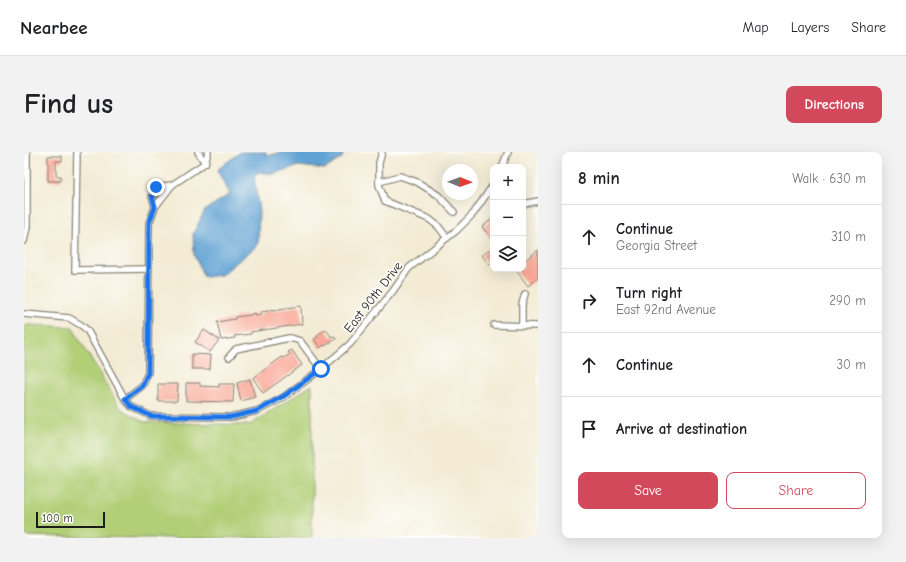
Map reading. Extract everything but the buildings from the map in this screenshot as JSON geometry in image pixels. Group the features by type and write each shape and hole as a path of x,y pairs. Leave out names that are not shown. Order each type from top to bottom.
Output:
{"street":[{"path":"24,242 26,227 27,152"},
{"path":"76,152 75,270 149,269"},
{"path":"198,152 205,163"},
{"path":"24,314 69,318 81,325 87,330 125,399 142,386 148,373 149,223 155,207 172,184 205,163 208,152"},
{"path":"382,152 379,163 379,185 385,201 429,219 438,226 447,238"},
{"path":"503,164 508,152"},
{"path":"379,182 400,176 417,182 438,195 454,212"},
{"path":"155,207 152,196 156,187 172,184"},
{"name":"East 90th Drive","path":"125,399 132,407 151,416 231,417 257,411 284,396 321,369 350,344 393,291 409,268 457,230 473,214 490,190"},
{"path":"526,203 538,201"},
{"path":"522,325 522,304 525,294"},
{"path":"494,325 538,326"},
{"path":"229,357 236,349 294,338 300,341 321,369"}],"green space":[{"path":"24,326 72,327 120,408 144,422 250,425 312,385 312,538 24,536"}],"water":[{"path":"240,152 266,152 267,156 283,152 342,152 343,157 325,169 299,166 273,174 259,172 254,176 259,211 258,245 221,275 204,277 194,255 193,234 205,210 230,194 217,170"}],"route":[{"path":"156,187 152,196 155,207 149,223 148,373 142,386 125,399 132,407 151,416 231,417 257,411 284,396 321,369"}]}
